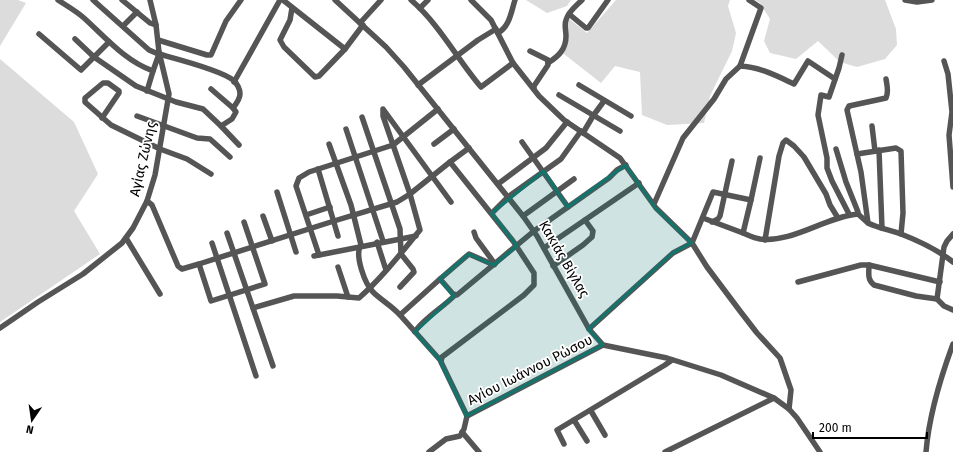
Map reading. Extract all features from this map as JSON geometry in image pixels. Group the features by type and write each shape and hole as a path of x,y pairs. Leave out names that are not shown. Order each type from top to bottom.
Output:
{"street":[{"path":"58,0 84,18 109,42 137,64 153,70"},
{"path":"94,0 149,50 220,73 234,82 239,88 240,94 239,100 233,108"},
{"path":"122,0 150,23 156,25"},
{"name":"Αγίας Ζώνης","path":"0,328 83,274 126,238 147,201 152,188 168,99 159,53 156,25 150,0"},
{"path":"158,40 206,55 211,55 226,21 241,0"},
{"path":"234,82 281,0 345,49"},
{"name":"Κακιάς Βίγλας","path":"335,0 386,47 438,109 523,216 544,248 589,329 603,345"},
{"path":"292,8 290,20 280,40 284,47 315,77 319,76 345,49 361,24 381,0"},
{"path":"411,0 440,30 481,88 513,63"},
{"path":"420,8 428,0"},
{"path":"471,0 488,15 513,63 539,96 567,122 620,158 654,204 692,242 707,267 740,311 757,333 780,358 791,390 789,409"},
{"path":"418,85 478,40 497,31 502,31 508,22 515,0"},
{"path":"534,89 534,86 548,63 563,51 566,37 566,19 582,0"},
{"path":"569,14 588,28 608,0"},
{"path":"654,204 683,138 714,99 726,79 740,66 761,8 749,0"},
{"path":"904,0 917,2 932,0"},
{"path":"123,26 137,12"},
{"path":"39,34 81,70 109,42"},
{"path":"75,39 94,57 136,86 168,99 203,109 240,145"},
{"path":"530,52 548,60 548,63"},
{"path":"147,91 159,53"},
{"path":"842,55 829,97 821,95 818,115 828,173 850,214"},
{"path":"740,66 763,71 794,84 808,62 835,79"},
{"path":"944,62 948,74 952,112 949,135 953,187"},
{"path":"868,223 857,154 852,138 848,107 886,98 888,90 886,79"},
{"path":"102,118 119,94 119,91 106,83 103,83 85,98 85,102 110,126 160,149 187,159 210,174"},
{"path":"579,85 631,116"},
{"path":"211,89 236,112 232,119 221,126"},
{"path":"559,95 620,131"},
{"path":"492,213 508,197 561,159 604,101"},
{"path":"253,308 294,296 359,298 401,254 420,230 410,194 383,116 383,109 452,202"},
{"path":"416,236 317,255 296,186 297,181 302,175 393,145 438,109"},
{"path":"137,116 197,138 210,140 230,157"},
{"path":"362,117 400,229 402,238 401,254 414,269 414,272 400,287"},
{"path":"498,184 546,148 567,122"},
{"path":"872,126 877,150 882,228"},
{"path":"346,129 372,209 386,270"},
{"path":"434,144 454,129"},
{"path":"765,240 779,156 783,143 786,140 804,157 826,194 830,205 838,218"},
{"path":"522,142 544,171 568,207"},
{"path":"330,144 362,246 358,256 370,288 374,293 396,310 441,361 467,416 460,436 446,439 428,452"},
{"path":"147,201 152,205 178,266 182,268 216,259 397,202 410,194 469,148"},
{"path":"857,154 896,148 901,151 903,208 902,234"},
{"path":"836,149 858,214 868,223 902,234 920,242 944,255 953,262"},
{"path":"743,234 760,158"},
{"path":"712,222 720,216 732,161"},
{"path":"441,361 442,357 533,287 534,273 517,246 450,162"},
{"path":"415,332 419,326 448,303 455,295 534,231 626,165"},
{"path":"318,169 338,236"},
{"path":"523,216 574,179"},
{"path":"544,248 639,183"},
{"path":"277,192 296,252"},
{"path":"589,329 673,253 692,242 713,192 751,200"},
{"path":"306,215 330,206"},
{"path":"703,218 743,234 765,240 785,238 850,214 858,214"},
{"path":"263,216 272,241"},
{"path":"553,266 592,237 593,231 585,220"},
{"path":"199,264 211,301 265,284 244,222"},
{"path":"474,232 476,238 494,264"},
{"path":"227,233 273,366"},
{"path":"937,299 944,247 953,234"},
{"path":"126,238 160,294"},
{"path":"212,243 216,259 256,376"},
{"path":"400,315 469,254 494,264"},
{"path":"798,282 853,266 869,266 940,282"},
{"path":"869,266 870,282 916,296 937,299 944,306 953,310"},
{"path":"338,267 348,297"},
{"path":"440,279 452,294 455,295"},
{"path":"926,452 928,431 936,398 953,344"},
{"path":"603,345 672,360 721,376 774,398 789,409 797,418 820,452"},
{"name":"Αγίου Ιωάννου Ρώσου","path":"467,416 603,345"},
{"path":"564,444 557,430 591,411 672,360"},
{"path":"665,452 774,398"},
{"path":"591,411 604,435"},
{"path":"574,420 587,441"},
{"path":"462,432 479,452"}],"highlighted area":[{"path":"626,165 656,208 692,243 673,253 589,329 603,345 467,416 440,360 415,332 454,296 440,279 469,254 494,265 517,246 492,213 544,171 568,207"}],"shaded area":[{"path":"0,0 18,0 26,3 0,46"},
{"path":"526,0 571,0 567,6 547,13"},
{"path":"616,0 730,0 728,6 736,33 732,51 710,96 704,123 667,125 642,115 640,72 615,66 601,83 564,54 568,18 587,33"},
{"path":"755,0 885,0 896,29 897,45 885,59 857,67 840,62 818,41 796,59 770,53 764,41 770,19 760,3"},
{"path":"0,59 74,122 98,174 74,211 100,254 0,322"}]}
